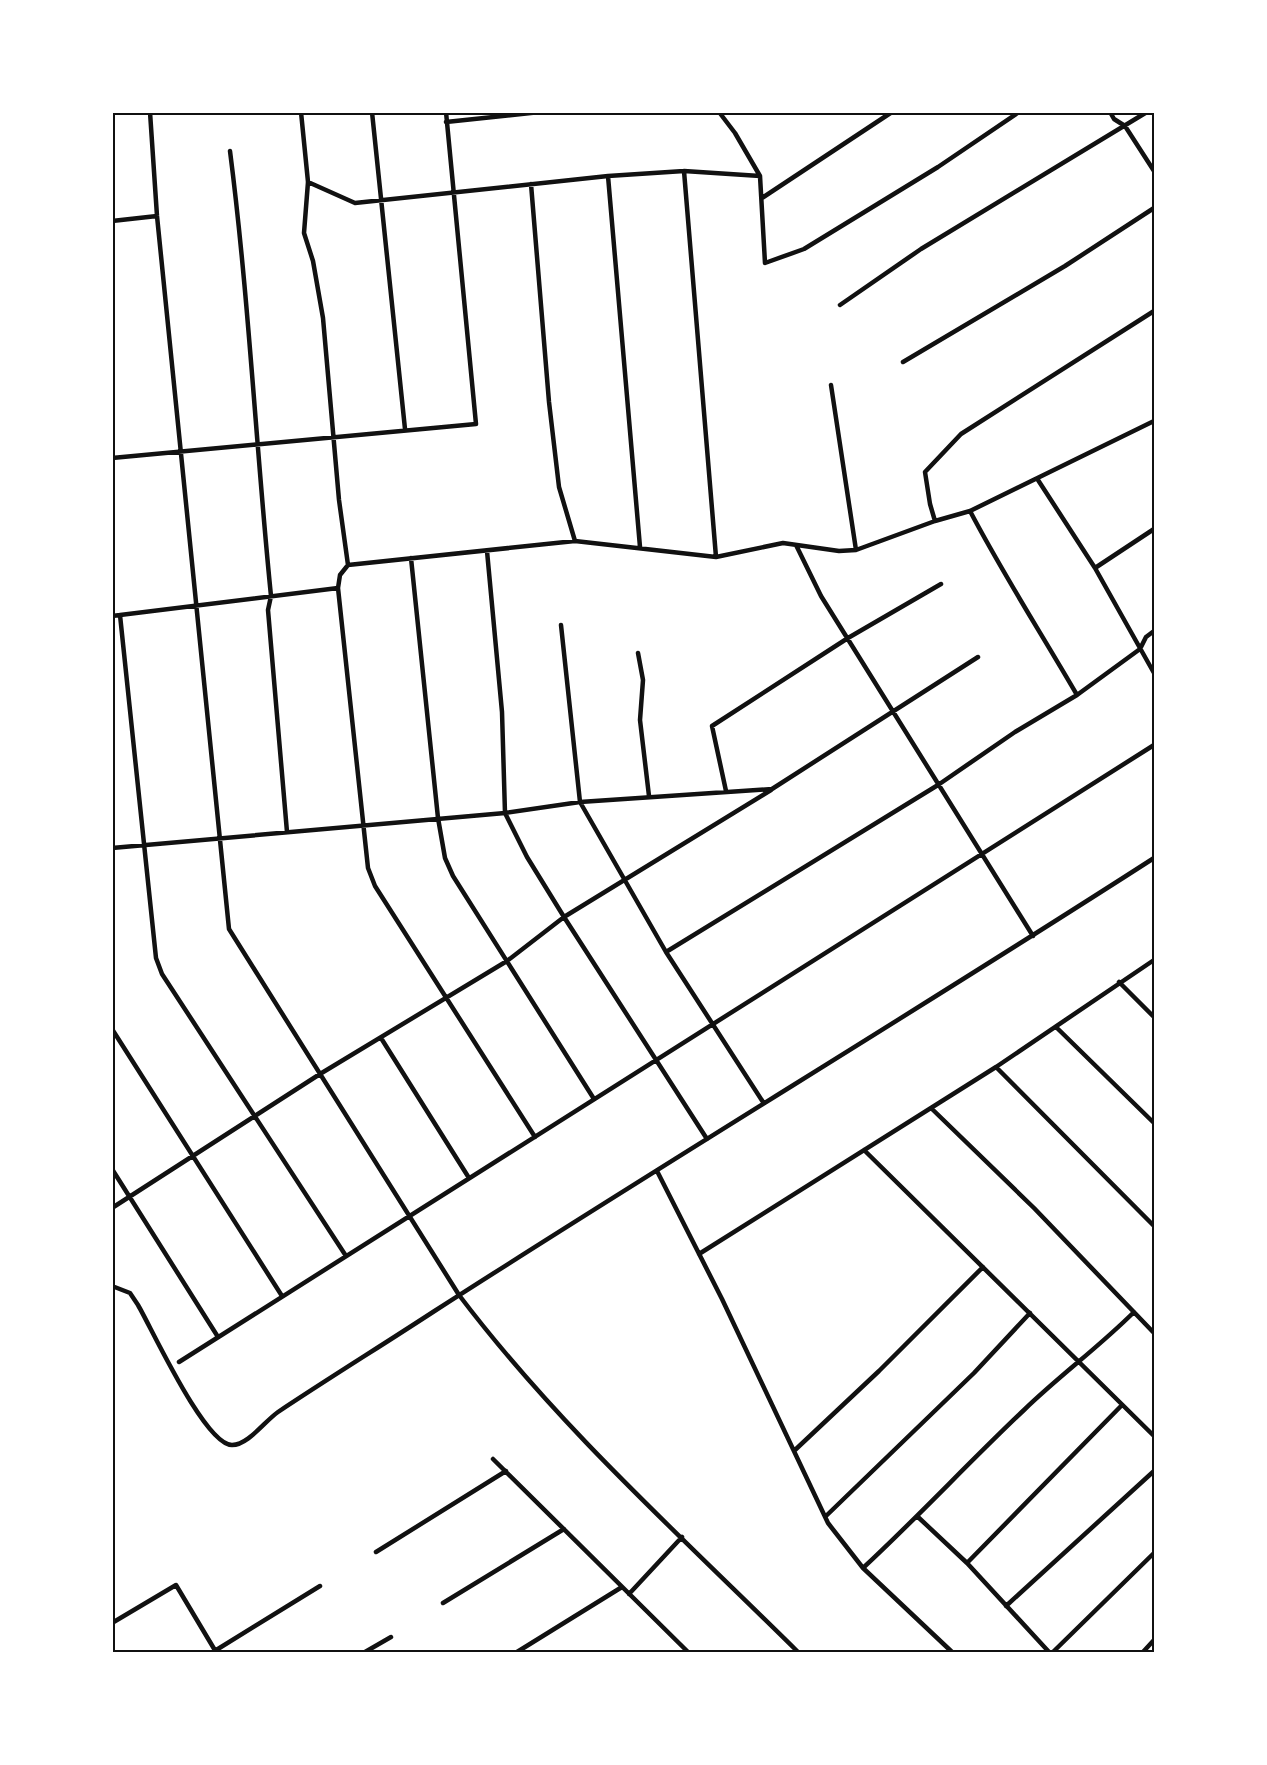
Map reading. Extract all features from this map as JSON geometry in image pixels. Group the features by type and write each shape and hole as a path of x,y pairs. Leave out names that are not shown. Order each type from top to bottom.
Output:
{"street":[{"path":"150,112 157,216 229,929 459,1295 499,1349 543,1399 798,1653"},
{"path":"301,112 308,182 304,233 313,261 323,318 348,565 340,575 338,588 368,868 375,886 535,1137"},
{"path":"372,112 405,429"},
{"path":"112,458 405,429 474,426 477,422 446,112"},
{"path":"446,122 540,112"},
{"path":"719,112 735,133 760,176 765,263 804,249 938,167 1019,112"},
{"path":"762,198 892,112"},
{"path":"1110,112 1114,119 1125,126 1155,171"},
{"path":"840,305 921,249 1147,112"},
{"path":"230,151 239,221 256,444 271,596 268,610 287,832"},
{"path":"308,182 355,203 608,176 684,171 760,176"},
{"path":"684,171 716,557"},
{"path":"608,176 640,547"},
{"path":"531,184 558,476 575,541"},
{"path":"903,362 1065,266 1155,208"},
{"path":"112,221 157,216"},
{"path":"935,521 925,472 961,434 1155,311"},
{"path":"831,385 856,550"},
{"path":"348,565 575,541 716,557 783,543 839,551 856,550 935,521 970,511 1038,480 1155,421"},
{"path":"1038,480 1095,568 1155,673"},
{"path":"970,511 1004,575 1077,695"},
{"path":"1095,568 1155,529"},
{"path":"796,545 821,596 1033,936"},
{"path":"487,550 502,712 505,813 527,857 564,917 707,1139"},
{"path":"411,558 438,818 445,858 453,876 594,1100"},
{"path":"726,791 712,726 848,638 940,584"},
{"path":"112,616 338,588"},
{"path":"120,615 156,958 162,974 346,1256"},
{"path":"561,625 580,802 666,952 763,1102"},
{"path":"666,952 1077,695 1140,649 1146,637 1155,631"},
{"path":"638,653 643,680 640,720 649,796"},
{"path":"112,1208 320,1074 507,961 564,917 772,789 978,657"},
{"path":"179,1362 1155,745"},
{"path":"112,848 505,813 580,802 772,789"},
{"path":"112,1286 130,1293 188,1398 221,1441 230,1445 242,1442 274,1414 459,1295 763,1102 1155,858"},
{"path":"699,1254 996,1067 1119,982 1155,960"},
{"path":"1119,982 1155,1017"},
{"path":"1056,1027 1155,1123"},
{"path":"112,1029 282,1296"},
{"path":"381,1038 470,1178"},
{"path":"996,1067 1155,1226"},
{"path":"931,1108 1034,1208 1155,1333"},
{"path":"864,1150 1155,1436"},
{"path":"112,1169 218,1337"},
{"path":"657,1171 826,1516 863,1568 952,1653"},
{"path":"795,1450 879,1371 983,1267"},
{"path":"863,1568 918,1517 1025,1409 1080,1363 1134,1312"},
{"path":"826,1516 974,1373 1030,1313"},
{"path":"967,1563 1122,1405"},
{"path":"493,1459 688,1653"},
{"path":"376,1552 506,1471"},
{"path":"1006,1606 1155,1471"},
{"path":"918,1517 967,1563 1051,1653 1155,1552"},
{"path":"443,1604 564,1529"},
{"path":"629,1594 682,1537"},
{"path":"112,1623 176,1585 214,1652 320,1586"},
{"path":"517,1653 622,1587"},
{"path":"365,1653 391,1636"},
{"path":"1143,1653 1155,1640"}]}
